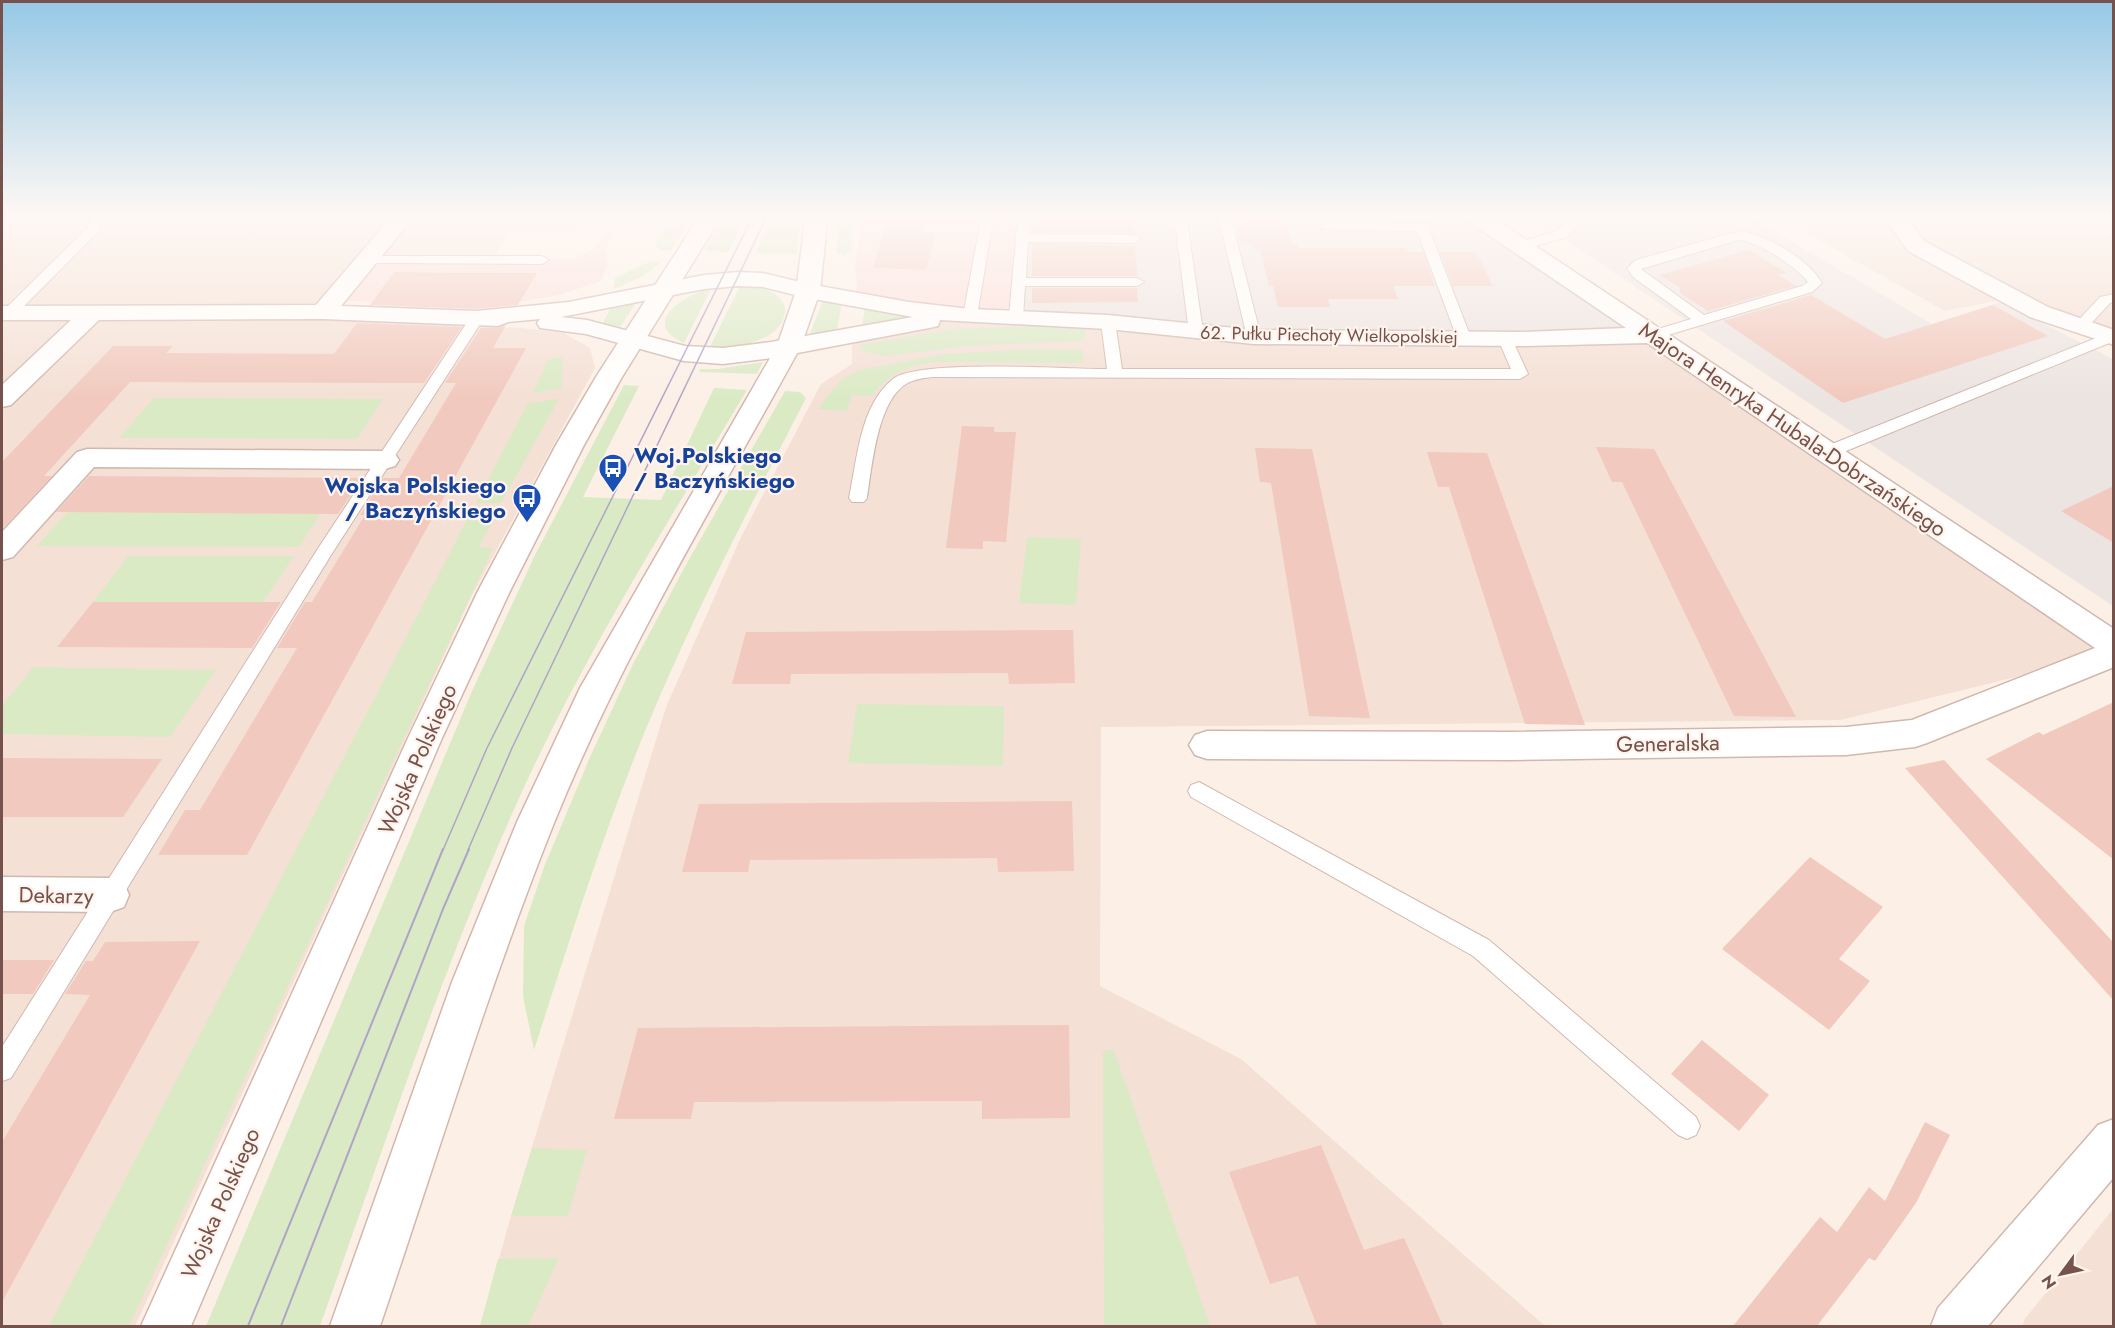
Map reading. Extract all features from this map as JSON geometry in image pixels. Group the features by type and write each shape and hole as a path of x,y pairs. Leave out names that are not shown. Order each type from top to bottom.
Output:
{"street":[{"path":"323,312 353,276"},
{"name":"Wojska Polskiego","path":"166,1326 461,660 527,524 570,445 673,276"},
{"path":"355,1326 473,982 536,822 597,688 654,580 789,346 808,291 810,276"},
{"name":"Majora Henryka Hubala-Dobrzańskiego","path":"1566,276 2114,645"},
{"path":"1971,276 2038,312 2112,337"},
{"path":"477,318 569,309 712,281 738,279 763,280 808,291 909,309 970,316"},
{"path":"5,313 323,312 477,318 587,327 684,353 700,355 744,354 882,328 970,316"},
{"path":"2,399 92,313"},
{"name":"62. Pułku Piechoty Wielkopolskiej","path":"970,316 1108,322 1254,337 1505,339 1653,334"},
{"path":"2,550 87,458 385,460"},
{"name":"Generalska","path":"1207,745 1511,746 1846,741 1915,734 2114,654"},
{"name":"Dekarzy","path":"2,894 110,895"},
{"path":"1956,1326 2114,1141"}],"lane":[{"path":"5,313 44,276"},
{"path":"970,316 977,276"},
{"path":"1016,317 1019,276"},
{"path":"1188,276 1196,332"},
{"path":"1239,276 1254,337"},
{"path":"1441,276 1464,338"},
{"path":"1641,276 1702,320"},
{"path":"1653,334 1807,289 1815,283 1812,276"},
{"path":"1019,282 1137,282"},
{"path":"2080,327 2105,300 2114,298"},
{"path":"2,1069 325,551 477,318"},
{"path":"1108,322 1115,374"},
{"path":"1828,452 2112,337"},
{"path":"858,498 878,408 898,382 914,375 933,372 1520,374 1505,339"},
{"path":"1199,790 1481,948 1687,1126"}],"shaded area":[{"path":"2,276 353,276 318,317 521,328 564,333 590,348 595,368 471,597 135,1326 2,1326"},
{"path":"354,276 603,276 601,281 559,295 513,303 333,301"},
{"path":"856,276 1019,276 1016,317 855,299"},
{"path":"1019,276 1565,276 1653,335 1254,337 1016,317"},
{"path":"1619,276 1850,276 1932,324 2001,302 2113,359 2113,606"},
{"path":"1883,276 2113,276 2113,332 2024,295 1945,311"},
{"path":"970,316 1653,335 2113,653 1841,720 1101,727 1100,986 1241,1059 1545,1326 480,1326 511,1216 666,707 740,539 821,384 852,364 852,334"},
{"path":"2113,1209 2113,1326 2023,1326 2024,1320"}],"green space":[{"path":"619,276 643,276 614,289 615,278"},
{"path":"741,284 767,290 778,296 785,307 783,319 777,328 757,341 732,347 709,349"},
{"path":"712,287 684,343 671,335 665,326 666,318 671,310 680,302"},
{"path":"823,300 842,303 837,330 810,334"},
{"path":"636,303 620,327 603,323 610,309"},
{"path":"865,307 912,316 912,317 862,326"},
{"path":"1054,325 1085,328 1084,341 968,346 885,356 870,353 861,349 859,345 954,329"},
{"path":"1032,349 1083,350 1083,363 941,362 921,364 894,375 885,381 872,396 852,395 847,411 818,409 840,381 860,370 945,354"},
{"path":"560,357 563,360 562,388 533,393 548,360"},
{"path":"763,362 757,374 699,372 700,369 717,369"},
{"path":"624,385 639,386 583,497 661,500 714,388 747,390 603,633 550,732 526,783 442,984 320,1326 206,1326 472,691 535,555"},
{"path":"785,391 800,392 806,398 703,603 646,729 573,928 534,1050 523,996 524,926 544,867 590,757 633,664 688,561"},
{"path":"154,398 383,399 357,439 119,438"},
{"path":"559,399 501,503 476,503 528,403"},
{"path":"68,512 320,514 299,547 37,546"},
{"path":"471,512 497,513 479,547 493,548 129,1326 49,1326"},
{"path":"1027,537 1081,539 1076,605 1019,603"},
{"path":"128,556 294,556 263,602 93,602"},
{"path":"33,667 216,670 170,737 2,734 2,706"},
{"path":"857,704 1004,706 1003,766 848,763"},
{"path":"1107,1049 1114,1051 1210,1326 1104,1326 1103,1052"},
{"path":"532,1148 587,1150 568,1216 511,1216"},
{"path":"559,1258 528,1326 480,1326 498,1259"}],"building":[{"path":"391,276 535,276 518,305 476,309 370,305"},
{"path":"1267,276 1431,276 1435,286 1393,286 1398,299 1328,299 1330,307 1278,307 1273,286 1269,286"},
{"path":"1449,276 1488,276 1493,286 1453,286"},
{"path":"1661,276 1780,276 1796,286 1708,311 1680,293 1680,288"},
{"path":"1032,288 1137,288 1138,302 1032,303"},
{"path":"1811,295 1885,339 1993,305 2048,336 1843,403 1723,321"},
{"path":"357,323 462,327 424,383 130,382 44,476 52,476 2,529 2,462 113,346 173,346 166,353 334,354"},
{"path":"506,325 493,348 526,348 247,855 158,855 185,810 200,810 297,648 277,648 305,602 312,602 365,515 360,515 383,478 399,478 456,383 445,383 481,328 498,328"},
{"path":"962,426 994,427 994,432 1016,432 1006,542 983,541 983,549 946,548"},
{"path":"1596,447 1654,449 1796,717 1734,716 1622,482 1612,482"},
{"path":"1255,448 1312,449 1370,718 1309,716 1271,483 1260,482"},
{"path":"1427,452 1487,453 1585,725 1525,724 1449,487 1438,487"},
{"path":"89,476 362,478 338,514 56,512"},
{"path":"2114,486 2114,543 2061,511"},
{"path":"93,602 281,602 252,648 57,647"},
{"path":"1073,630 1075,683 1009,684 1008,673 791,674 790,684 732,684 746,632"},
{"path":"2114,702 2114,860 1986,759 2039,732 2043,735"},
{"path":"2,758 162,759 123,817 2,817"},
{"path":"1944,760 2114,943 2114,1001 1905,768"},
{"path":"1072,801 1074,871 998,872 997,858 750,860 748,872 682,872 699,804"},
{"path":"1810,857 1883,907 1839,959 1870,981 1829,1030 1722,949"},
{"path":"200,941 2,1302 2,1142 90,995 65,994 86,961 93,961 105,942"},
{"path":"2,960 54,960 33,994 2,994"},
{"path":"1069,1025 1070,1118 982,1119 982,1101 694,1102 691,1119 614,1119 638,1028"},
{"path":"1702,1040 1769,1095 1739,1131 1671,1074"},
{"path":"1925,1122 1950,1135 1916,1203 1875,1261 1869,1258 1817,1326 1733,1326 1820,1217 1837,1232 1869,1187 1885,1201"},
{"path":"1321,1145 1364,1250 1404,1238 1443,1326 1317,1326 1298,1276 1270,1284 1229,1172"}],"tram line":[{"path":"443,850 487,748 723,276"},
{"path":"468,850 512,748 738,276"},
{"path":"248,1326 443,849"},
{"path":"281,1326 443,909 469,849"}],"place":[{"name":"Woj.Polskiego / Baczyńskiego","path":"613,494"},
{"name":"Wojska Polskiego / Baczyńskiego","path":"527,524"}]}
